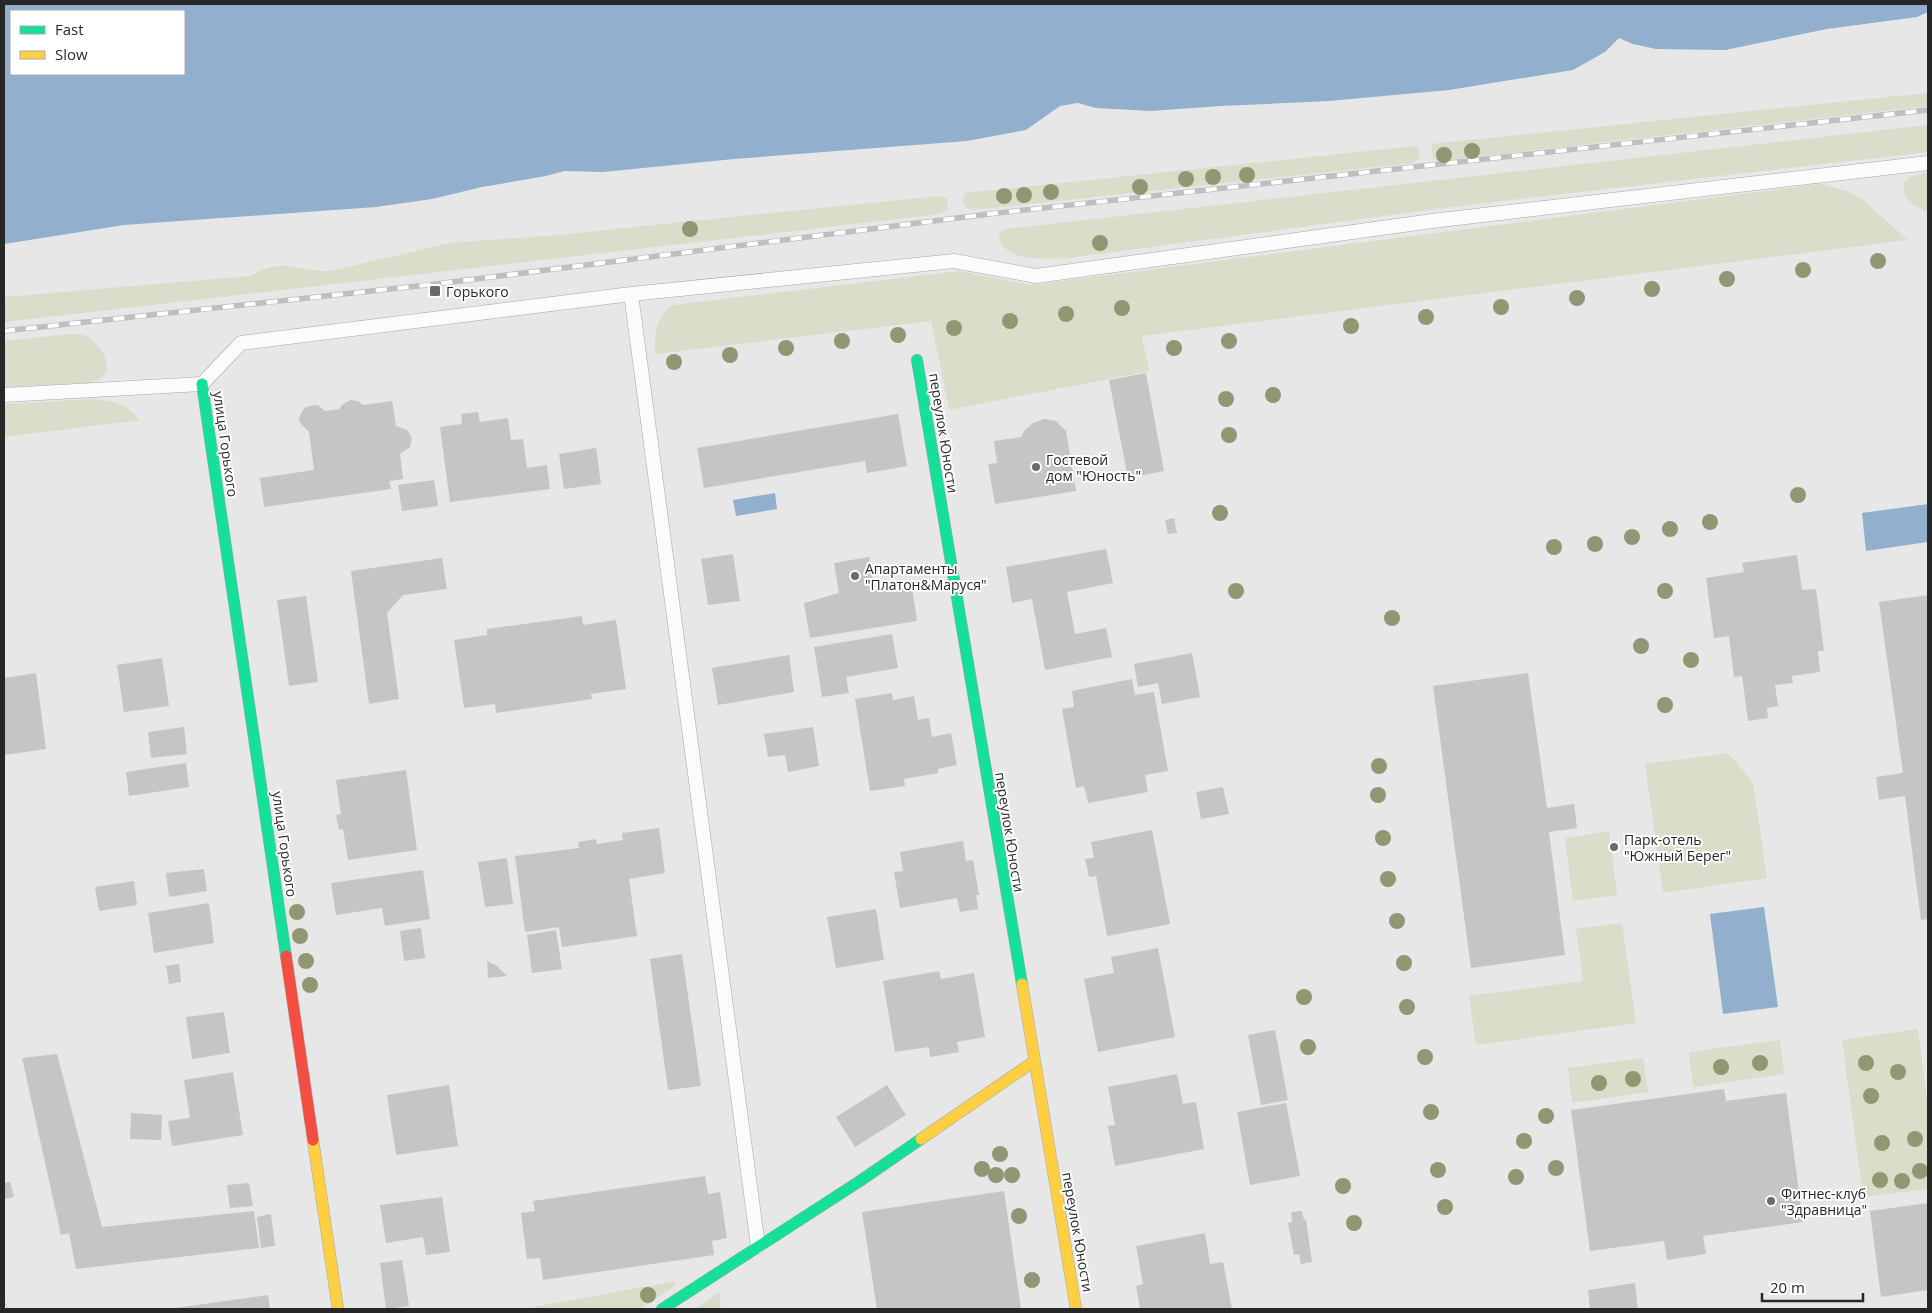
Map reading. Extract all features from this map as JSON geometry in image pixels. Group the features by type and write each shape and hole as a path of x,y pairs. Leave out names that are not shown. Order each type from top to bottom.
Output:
{"street":[{"name":"переулок Юности","path":"917,360 1033,1062 1076,1309"},
{"name":"улица Горького","path":"202,384 338,1309"},
{"path":"662,1309 860,1181 1033,1062"}],"lane":[{"path":"4,394 202,384 240,343 631,294 954,261 1036,276 1432,221 1928,163"},
{"path":"631,294 758,1246"}],"green space":[{"path":"1928,93 1928,106 1437,161 1433,157 1431,144"},
{"path":"1928,125 1928,152 1451,207 1069,258 1050,259 1016,255 1001,243 999,234 1005,229"},
{"path":"1417,146 1420,159 1412,163 973,210 968,209 963,203 965,193"},
{"path":"1928,173 1928,212 1910,202 1904,188 1904,182 1910,177"},
{"path":"1820,184 1847,191 1864,201 1908,240 1142,336 1149,371 949,410 931,321 655,354 657,326 663,315 673,305 960,271 1030,285"},
{"path":"939,196 947,199 948,209 941,214 4,322 4,297 251,276 261,270 281,266 330,271 450,243 557,235"},
{"path":"69,334 86,336 99,348 106,360 107,366 102,377 88,383 4,387 4,341"},
{"path":"95,399 109,401 125,407 140,420 4,437 4,404"},
{"path":"1728,753 1753,782 1767,878 1663,893 1645,764"},
{"path":"1609,831 1617,895 1573,901 1565,838"},
{"path":"1622,923 1636,1023 1476,1045 1469,996 1583,981 1576,929"},
{"path":"1918,1029 1928,1106 1928,1189 1863,1197 1842,1040"},
{"path":"1780,1040 1784,1074 1693,1087 1689,1052"},
{"path":"1643,1058 1648,1092 1572,1103 1568,1068"},
{"path":"676,1281 675,1286 640,1309 522,1309"},
{"path":"719,1292 721,1309 695,1309"}],"water":[{"path":"4,4 1928,4 1928,12 1917,17 1827,29 1725,50 1656,49 1633,44 1619,38 1605,52 1573,70 1449,90 1329,101 1151,111 1096,108 1078,103 1060,106 1026,130 967,141 734,159 603,172 564,171 432,199 376,207 124,225 4,244"},
{"path":"775,493 777,509 736,516 733,500"},
{"path":"1928,504 1928,542 1866,551 1862,513"},
{"path":"1764,907 1778,1007 1723,1014 1710,914"}],"building":[{"path":"1146,373 1164,471 1128,478 1109,380"},
{"path":"350,400 358,401 363,405 392,401 396,426 407,430 412,438 410,447 400,454 403,479 389,481 391,489 264,507 260,478 314,470 309,432 300,423 299,418 303,410 306,407 315,405 325,411 339,409"},
{"path":"478,412 480,422 508,418 511,440 523,439 527,468 547,465 550,489 450,502 440,427 462,424 461,414"},
{"path":"898,414 907,466 867,473 865,461 704,488 697,448"},
{"path":"1044,419 1056,421 1066,431 1076,491 995,504 988,464 997,463 994,441 1021,437 1024,431 1033,423"},
{"path":"596,448 601,484 564,489 559,454"},
{"path":"434,480 438,506 402,511 398,485"},
{"path":"1174,518 1177,533 1168,534 1165,520"},
{"path":"1106,549 1113,583 1067,592 1075,634 1106,628 1112,657 1045,670 1032,599 1012,603 1006,567"},
{"path":"733,554 740,601 708,605 701,559"},
{"path":"1797,555 1802,590 1816,589 1824,651 1818,651 1820,672 1792,676 1793,683 1775,685 1778,706 1767,708 1768,718 1748,721 1742,676 1734,677 1729,636 1714,638 1706,578 1744,572 1742,563"},
{"path":"869,557 874,590 912,588 917,621 810,638 804,603 839,593 834,563"},
{"path":"442,558 447,589 403,595 387,613 399,699 369,704 351,571"},
{"path":"1928,595 1928,919 1921,920 1905,796 1879,800 1876,777 1903,773 1879,602"},
{"path":"306,596 318,682 289,686 277,600"},
{"path":"582,616 583,625 616,620 626,689 591,694 592,699 496,713 495,704 464,708 454,640 487,635 487,629"},
{"path":"892,634 898,668 846,677 849,693 822,697 814,647"},
{"path":"1192,653 1200,697 1162,704 1158,683 1138,687 1134,664"},
{"path":"789,655 794,692 718,705 712,668"},
{"path":"162,658 169,706 124,712 117,665"},
{"path":"36,673 46,749 4,755 4,678"},
{"path":"1528,673 1547,808 1574,804 1577,828 1549,832 1565,955 1471,968 1433,686"},
{"path":"1132,679 1135,695 1154,692 1168,771 1145,775 1148,792 1088,803 1084,786 1076,788 1062,709 1074,707 1072,691"},
{"path":"892,693 893,700 914,696 918,720 929,718 932,737 951,733 957,765 938,769 938,773 904,779 905,786 870,791 855,699"},
{"path":"184,727 187,754 151,758 148,732"},
{"path":"813,727 819,766 788,772 785,755 768,757 764,734"},
{"path":"186,763 189,787 129,796 126,772"},
{"path":"406,770 417,850 348,860 343,829 339,830 336,815 341,814 336,780"},
{"path":"1223,787 1229,814 1201,819 1196,792"},
{"path":"659,828 665,873 629,879 637,936 562,947 559,927 525,932 515,856 579,848 578,842 596,839 597,844 623,840 622,833"},
{"path":"1152,830 1170,924 1107,936 1096,876 1089,877 1085,859 1094,858 1091,842"},
{"path":"963,841 966,861 973,860 979,895 976,895 978,909 960,912 957,898 900,908 894,872 903,871 900,852"},
{"path":"507,858 513,904 485,907 478,862"},
{"path":"204,869 207,891 169,897 166,873"},
{"path":"423,870 430,919 385,926 382,908 336,915 331,883"},
{"path":"134,881 137,905 99,911 95,887"},
{"path":"209,903 214,943 154,953 148,913"},
{"path":"876,909 884,960 836,968 827,917"},
{"path":"421,928 425,958 404,961 400,931"},
{"path":"556,930 562,969 532,973 527,935"},
{"path":"1158,948 1175,1037 1098,1052 1084,979 1114,973 1111,957"},
{"path":"682,954 701,1086 668,1090 650,959"},
{"path":"487,961 497,966 507,976 488,978"},
{"path":"179,964 181,982 169,984 166,966"},
{"path":"939,971 941,979 974,973 985,1037 957,1042 959,1052 930,1057 929,1047 895,1052 883,981"},
{"path":"224,1012 230,1053 192,1059 186,1017"},
{"path":"1275,1030 1288,1100 1261,1105 1248,1035"},
{"path":"57,1054 102,1227 254,1211 259,1248 76,1269 69,1233 61,1235 22,1058"},
{"path":"233,1072 243,1135 172,1146 168,1121 190,1118 184,1080"},
{"path":"1177,1074 1183,1104 1196,1102 1204,1149 1115,1166 1108,1126 1115,1125 1108,1087"},
{"path":"449,1085 458,1146 396,1155 387,1095"},
{"path":"887,1085 906,1115 855,1147 836,1117"},
{"path":"1724,1089 1726,1101 1786,1093 1803,1222 1703,1236 1706,1254 1667,1260 1664,1241 1590,1251 1571,1110"},
{"path":"1286,1103 1300,1176 1250,1185 1237,1112"},
{"path":"131,1113 162,1115 161,1140 130,1139"},
{"path":"705,1176 708,1194 720,1192 727,1238 712,1241 714,1255 543,1280 540,1258 527,1259 521,1213 535,1211 533,1201"},
{"path":"10,1182 14,1197 4,1199 4,1183"},
{"path":"249,1183 253,1206 230,1208 227,1185"},
{"path":"1004,1191 1021,1309 877,1309 862,1212"},
{"path":"442,1197 450,1252 426,1255 423,1237 386,1243 380,1205"},
{"path":"1928,1203 1928,1290 1881,1297 1870,1211"},
{"path":"1302,1211 1304,1220 1306,1219 1312,1262 1301,1264 1299,1254 1294,1255 1288,1223 1292,1222 1291,1212"},
{"path":"271,1214 275,1246 261,1248 257,1217"},
{"path":"1205,1233 1210,1264 1223,1262 1232,1309 1140,1309 1136,1286 1143,1284 1136,1246"},
{"path":"402,1260 409,1306 386,1309 380,1263"},
{"path":"1635,1283 1638,1309 1590,1309 1588,1290"},
{"path":"268,1295 270,1309 175,1309 175,1308"}],"railway":[{"path":"4,331 436,284 989,214 1928,110"}],"traffic: fast":[{"path":"917,360 1022,984"},
{"path":"202,384 286,956"},
{"path":"662,1309 860,1181 921,1139"}],"traffic: slow":[{"path":"1022,984 1076,1309"},
{"path":"921,1139 1033,1062"},
{"path":"313,1140 338,1309"}],"traffic: jam":[{"path":"286,956 313,1140"}],"place":[{"name":"Горького","path":"435,291"},
{"name":"Гостевой дом \"Юность\"","path":"1036,467"},
{"name":"Апартаменты \"Платон&Маруся\"","path":"855,576"},
{"name":"Парк-отель \"Южный Берег\"","path":"1614,847"},
{"name":"Фитнес-клуб \"Здравница\"","path":"1771,1201"}]}
